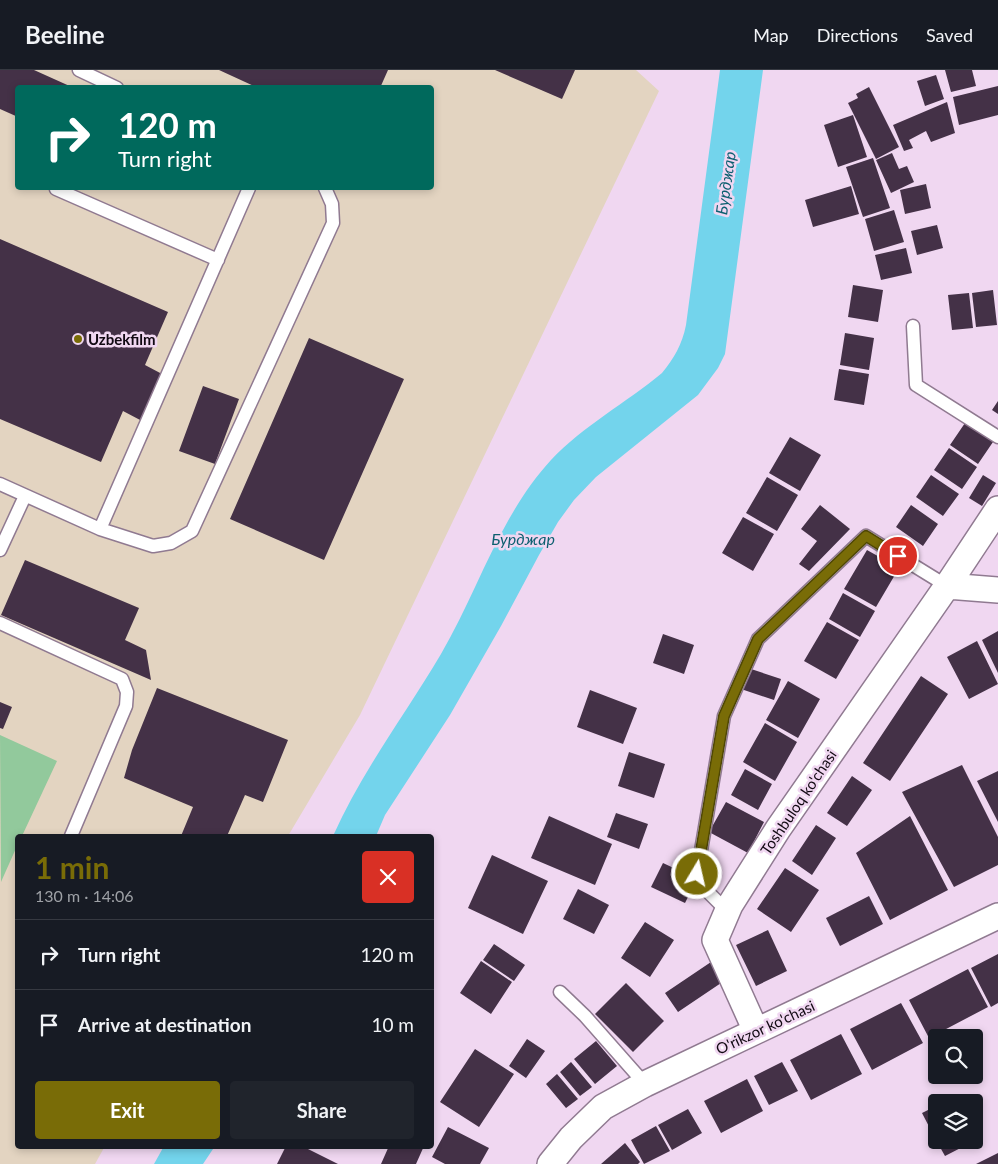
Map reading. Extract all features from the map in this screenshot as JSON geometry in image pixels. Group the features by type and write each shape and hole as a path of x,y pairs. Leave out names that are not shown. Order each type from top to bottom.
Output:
{"street":[{"name":"Toshbuloq ko'chasi","path":"756,1031 715,940 727,911 778,829 947,586 998,509"},
{"path":"947,586 998,590"},
{"name":"O'rikzor ko'chasi","path":"550,1164 571,1138 603,1107 645,1084 998,916"}],"lane":[{"path":"79,70 111,85"},
{"path":"58,190 218,260"},
{"path":"100,529 248,190"},
{"path":"0,484 100,529 153,546 171,543 192,531 333,223 332,204 326,190"},
{"path":"912,326 916,385 998,437"},
{"path":"0,550 25,496"},
{"path":"727,911 709,893 697,874 724,716 758,639 866,536 947,586"},
{"path":"0,623 122,679 127,692 126,706 72,834"},
{"path":"560,992 585,1016 645,1084"}],"shaded area":[{"path":"0,70 636,70 659,91 360,715 289,834 15,834 15,1149 103,1149 95,1164 0,1164"}],"green space":[{"path":"0,735 57,761 23,834 15,834 15,850 1,882"}],"water":[{"name":"Бурджар","path":"720,70 763,70 725,354 718,368 698,395 596,477 574,500 558,522 450,715 385,815 377,834 334,834 370,766 427,677 455,629 503,529 517,505 533,482 563,448 662,373 677,351 686,325"},
{"path":"162,1149 213,1149 203,1164 154,1164"}],"building":[{"path":"0,70 34,70 67,85 15,85 15,116 0,109"},
{"path":"219,70 388,70 381,85 252,85"},
{"path":"495,70 575,70 562,99"},
{"path":"945,70 972,70 976,86 951,92"},
{"path":"936,75 944,99 925,106 917,81"},
{"path":"998,86 998,115 959,125 953,97"},
{"path":"869,87 899,147 876,159 848,103 858,98 856,94"},
{"path":"947,102 955,133 931,142 926,131 909,140 913,148 904,151 893,125"},
{"path":"853,115 867,157 838,167 824,125"},
{"path":"892,153 899,169 907,166 914,182 891,193 876,160"},
{"path":"873,158 890,208 863,217 846,167"},
{"path":"926,184 931,208 905,214 900,190"},
{"path":"851,186 859,214 813,227 805,200"},
{"path":"894,210 904,242 874,251 865,219"},
{"path":"937,225 943,248 917,255 911,231"},
{"name":"Uzbekfilm","path":"0,239 168,312 145,365 162,374 142,421 123,411 101,462 0,419"},
{"path":"906,248 912,273 881,280 875,255"},
{"path":"853,285 883,290 878,322 848,317"},
{"path":"993,290 997,325 976,327 972,293"},
{"path":"969,293 973,328 952,330 948,295"},
{"path":"845,333 874,338 869,370 840,365"},
{"path":"309,338 404,379 324,560 230,519"},
{"path":"839,369 869,374 864,405 834,400"},
{"path":"203,386 239,399 215,464 179,451"},
{"path":"998,401 998,414 992,410"},
{"path":"965,423 993,442 978,464 950,445"},
{"path":"790,437 821,455 800,491 769,473"},
{"path":"949,448 977,467 962,489 934,470"},
{"path":"931,475 959,494 943,516 916,497"},
{"path":"983,475 996,483 982,506 969,498"},
{"path":"767,477 798,495 777,531 746,513"},
{"path":"820,505 850,529 809,571 799,564 817,541 801,529"},
{"path":"911,505 938,524 923,546 896,527"},
{"path":"743,517 774,534 753,571 722,553"},
{"path":"867,550 899,568 876,607 844,589"},
{"path":"25,560 139,608 125,640 146,650 151,680 1,615"},
{"path":"843,593 875,611 860,637 829,619"},
{"path":"827,622 859,640 836,679 804,661"},
{"path":"998,631 998,673 982,640"},
{"path":"663,634 694,645 684,674 653,663"},
{"path":"977,641 998,684 969,699 947,657"},
{"path":"748,668 781,679 774,700 741,689"},
{"path":"921,676 948,694 890,781 863,763"},
{"path":"788,681 820,699 798,738 766,720"},
{"path":"157,688 288,740 263,802 245,795 228,834 182,834 193,807 124,778 132,750"},
{"path":"590,690 637,708 623,744 577,727"},
{"path":"0,702 12,707 3,729 0,728"},
{"path":"765,723 797,742 775,781 743,762"},
{"path":"629,752 665,764 654,798 618,786"},
{"path":"962,765 998,837 998,865 954,887 902,792"},
{"path":"745,769 772,784 758,810 731,795"},
{"path":"998,771 998,822 977,781"},
{"path":"852,776 872,790 847,826 827,813"},
{"path":"726,802 764,822 748,853 709,832"},
{"path":"616,813 648,824 639,849 607,837"},
{"path":"549,816 612,844 595,885 531,858"},
{"path":"910,816 948,890 890,920 856,853"},
{"path":"816,825 836,838 812,875 792,861"},
{"path":"492,855 548,881 523,934 468,908"},
{"path":"663,863 697,879 685,903 651,887"},
{"path":"785,868 819,890 791,932 757,909"},
{"path":"578,889 609,905 594,934 563,919"},
{"path":"869,896 883,924 840,946 826,918"},
{"path":"645,922 674,940 650,977 621,958"},
{"path":"768,930 787,971 756,986 736,945"},
{"path":"494,944 525,965 514,981 483,960"},
{"path":"998,954 998,1003 991,1007 971,968"},
{"path":"481,961 512,982 491,1014 460,993"},
{"path":"711,962 724,981 678,1012 665,993"},
{"path":"968,969 988,1007 946,1029 928,1029 928,1036 909,1000"},
{"path":"626,983 664,1021 633,1052 595,1014"},
{"path":"901,1003 923,1043 872,1070 850,1029"},
{"path":"841,1034 862,1074 811,1100 790,1060"},
{"path":"527,1039 545,1051 526,1078 509,1066"},
{"path":"596,1041 617,1066 595,1084 574,1059"},
{"path":"475,1049 514,1074 479,1127 440,1102"},
{"path":"571,1062 592,1087 580,1096 560,1072"},
{"path":"782,1062 798,1091 769,1105 754,1076"},
{"path":"557,1074 578,1099 566,1108 546,1084"},
{"path":"747,1079 763,1111 721,1133 704,1101"},
{"path":"688,1109 702,1133 672,1150 658,1125"},
{"path":"928,1110 928,1125 922,1113"},
{"path":"656,1126 670,1151 644,1164 631,1140"},
{"path":"448,1127 489,1148 480,1164 445,1164 432,1157"},
{"path":"625,1143 640,1162 638,1164 601,1164"},
{"path":"284,1149 308,1149 338,1164 277,1164"},
{"path":"388,1149 423,1149 416,1164 381,1164"},
{"path":"941,1149 959,1149 945,1156"},
{"path":"998,1153 998,1164 976,1164"}],"place":[{"name":"Uzbekfilm","path":"78,339"}],"route":[{"path":"697,874 724,716 758,639 866,536 898,556"}]}
